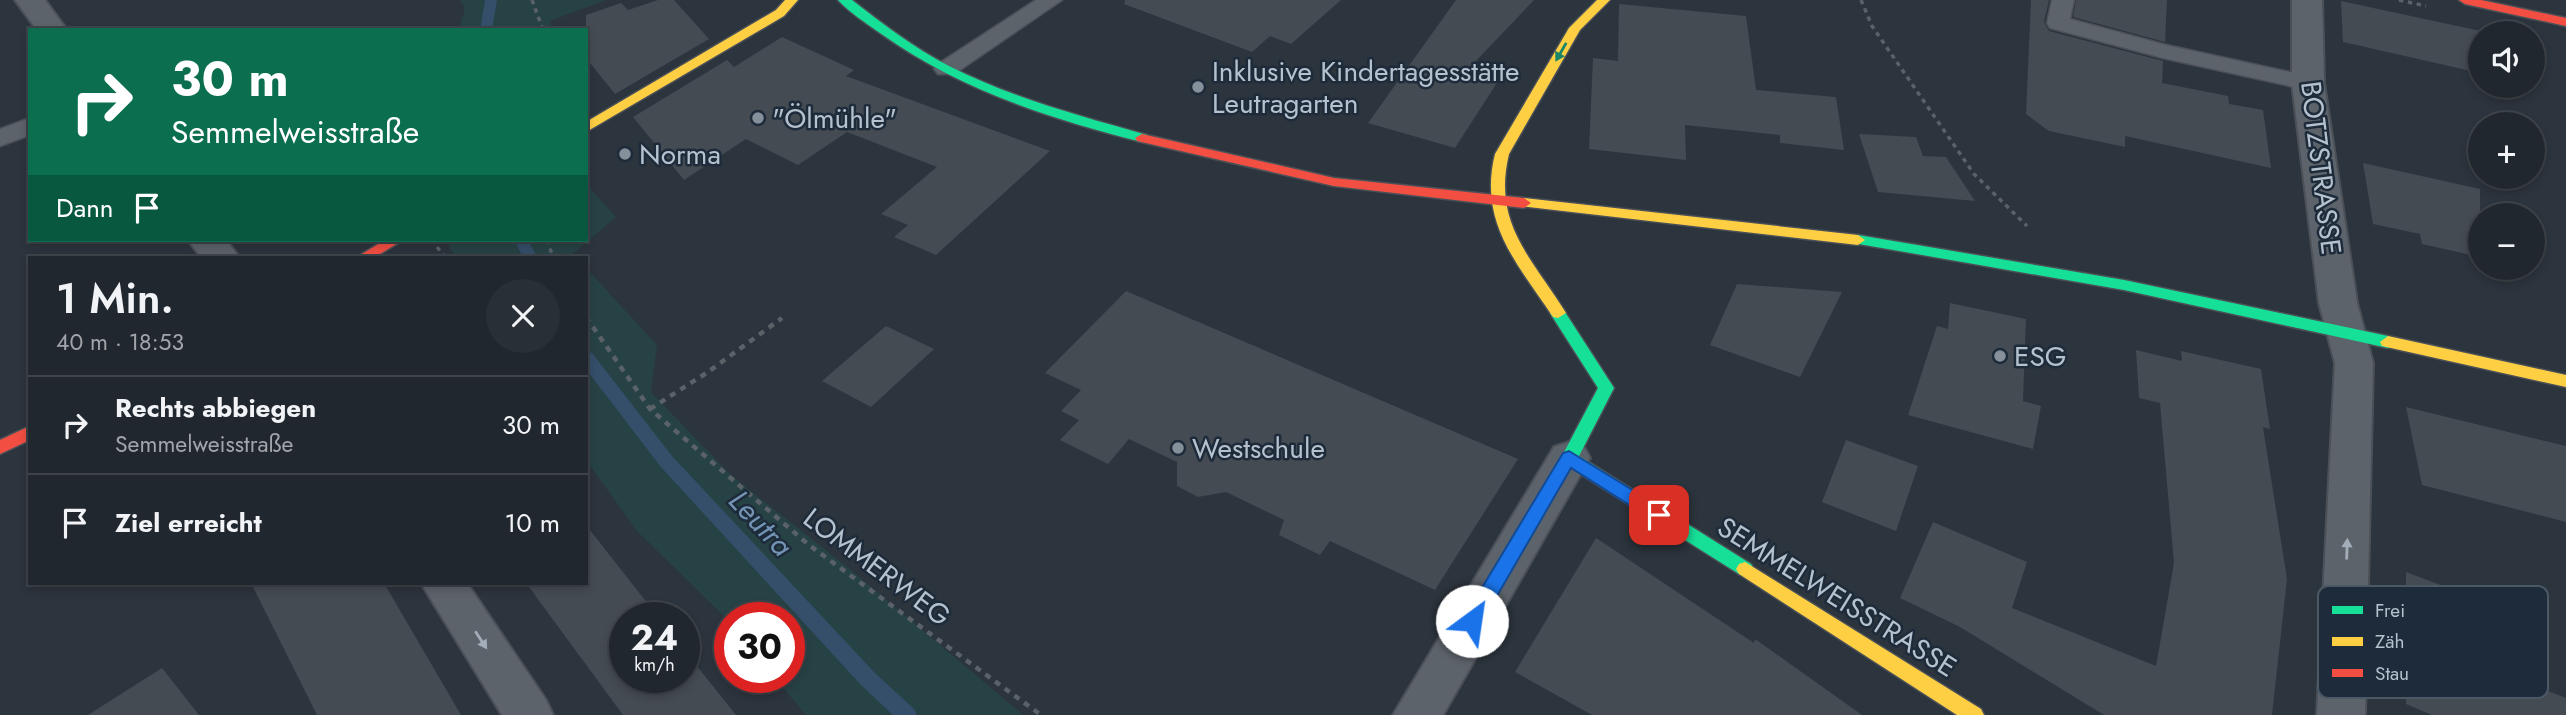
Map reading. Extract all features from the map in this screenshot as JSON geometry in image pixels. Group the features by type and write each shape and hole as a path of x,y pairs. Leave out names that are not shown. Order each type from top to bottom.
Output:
{"street":[{"path":"30,0 51,28"},
{"path":"588,127 779,13 792,0"},
{"path":"844,0 897,41 946,69 994,90 1119,132 1259,168 1334,182 1892,244 2039,268 2566,381"},
{"path":"1417,715 1569,458 1606,388 1508,234 1495,200 1494,173 1502,153 1574,28 1604,0"},
{"name":"BOTZSTRASSE","path":"2307,0 2308,83 2337,303 2348,334 2354,363 2346,586"},
{"path":"2465,0 2566,22"},
{"path":"208,242 220,256"},
{"path":"366,256 392,242"},
{"path":"0,448 28,433"},
{"name":"SEMMELWEISSTRASSE","path":"1569,458 1974,715"},
{"path":"444,585 529,715"}],"lane":[{"path":"946,69 1051,0"},
{"path":"2063,0 2058,23 2163,51 2308,83"},
{"path":"0,138 28,127"}],"path":[{"path":"532,0 542,28"},
{"path":"1861,0 1872,26 1974,174 2036,235"},
{"path":"650,409 708,372 782,318"},
{"name":"LOMMERWEG","path":"588,320 650,409 809,545 1041,715"}],"green space":[{"path":"460,0 606,0 550,21 552,28 460,28 465,8"},
{"path":"588,186 616,217 588,241"},
{"path":"447,242 587,242 573,254 575,256 454,256"},
{"path":"588,270 657,345 651,392 732,476 850,569 1023,715 806,715 787,693 805,693 805,602 714,602 714,606 637,531 588,463"}],"building":[{"path":"658,0 674,0 709,39 615,94 588,60 586,15 621,3 628,10"},
{"path":"1125,0 1341,0 1291,44 1270,36 1252,52 1124,4"},
{"path":"1456,0 1534,0 1473,64 1504,72 1455,148 1368,123"},
{"path":"2031,0 2049,0 2044,22 2049,31 2163,61 2162,83 2228,96 2229,104 2263,110 2271,168 2125,136 2125,147 2049,131 2026,114"},
{"path":"2076,0 2167,0 2165,42 2073,17"},
{"path":"2341,1 2468,28 2468,70 2343,42"},
{"path":"1619,4 1746,16 1756,90 1836,97 1844,150 1780,143 1780,135 1685,125 1686,160 1589,149 1593,58 1618,61"},
{"path":"782,37 854,70 846,76 1050,151 936,255 894,237 908,225 881,214 937,167 847,132 798,165 746,139 684,180 633,117 727,60 734,67"},
{"path":"1859,134 1916,137 1923,156 1946,157 1975,201 1878,192"},
{"path":"2363,163 2468,186 2468,189 2480,189 2480,203 2468,203 2468,254 2422,244 2420,234 2373,224"},
{"path":"1737,284 1842,292 1800,377 1710,345"},
{"path":"1126,291 1518,459 1435,590 1330,541 1320,555 1279,535 1284,520 1226,492 1198,497 1177,486 1177,462 1129,439 1108,464 1060,440 1079,420 1061,411 1081,390 1045,373"},
{"path":"1950,303 2026,319 2023,401 2041,406 2033,449 1908,415 1937,326 1948,329"},
{"path":"886,326 934,349 871,407 822,381"},
{"path":"2136,350 2182,361 2181,351 2261,369 2270,429 2263,427 2287,579 2272,715 2104,715 1960,627 1900,598 1933,522 2027,562 2012,608 2156,666 2174,563 2160,403 2139,398"},
{"path":"2406,407 2566,446 2566,522 2422,485"},
{"path":"1846,440 1918,466 1896,531 1822,502"},
{"path":"588,528 646,602 609,602 609,693 700,693 700,670 714,688 714,693 718,693 736,715 623,715 527,585 588,585"},
{"path":"1596,538 1754,643 1755,639 1862,715 1592,715 1515,672"},
{"path":"2406,572 2443,586 2406,586"},
{"path":"252,585 385,585 461,715 317,715"},
{"path":"162,668 199,715 88,715"},
{"path":"2548,691 2566,698 2566,715 2432,715 2406,704 2406,698 2548,698"}],"waterway":[{"name":"Leutra","path":"486,28 491,0"},
{"name":"Leutra","path":"522,242 529,256"},
{"name":"Leutra","path":"588,360 666,461 868,679 907,715"}],"traffic: fast":[{"path":"844,0 919,54 969,80 1042,108 1142,138"},
{"path":"1858,240 2124,285 2388,342"},
{"path":"1558,313 1606,388 1569,458 1745,569"}],"traffic: slow":[{"path":"588,127 780,13 792,0"},
{"path":"1558,313 1521,257 1501,218 1497,176 1502,154 1575,28 1604,0"},
{"path":"1524,203 1858,240"},
{"path":"2388,342 2566,381"},
{"path":"1745,569 1974,715"}],"traffic: jam":[{"path":"2465,0 2566,22"},
{"path":"1142,138 1334,182 1524,203"},
{"path":"366,256 392,242"},
{"path":"0,448 28,433"}],"place":[{"name":"Inklusive Kindertagesstätte Leutragarten","path":"1198,87"},
{"name":"\"Ölmühle\"","path":"758,118"},
{"name":"Norma","path":"625,154"},
{"name":"ESG","path":"2000,356"},
{"name":"Westschule","path":"1178,448"}],"route":[{"path":"1472,621 1569,458 1659,515"}]}
